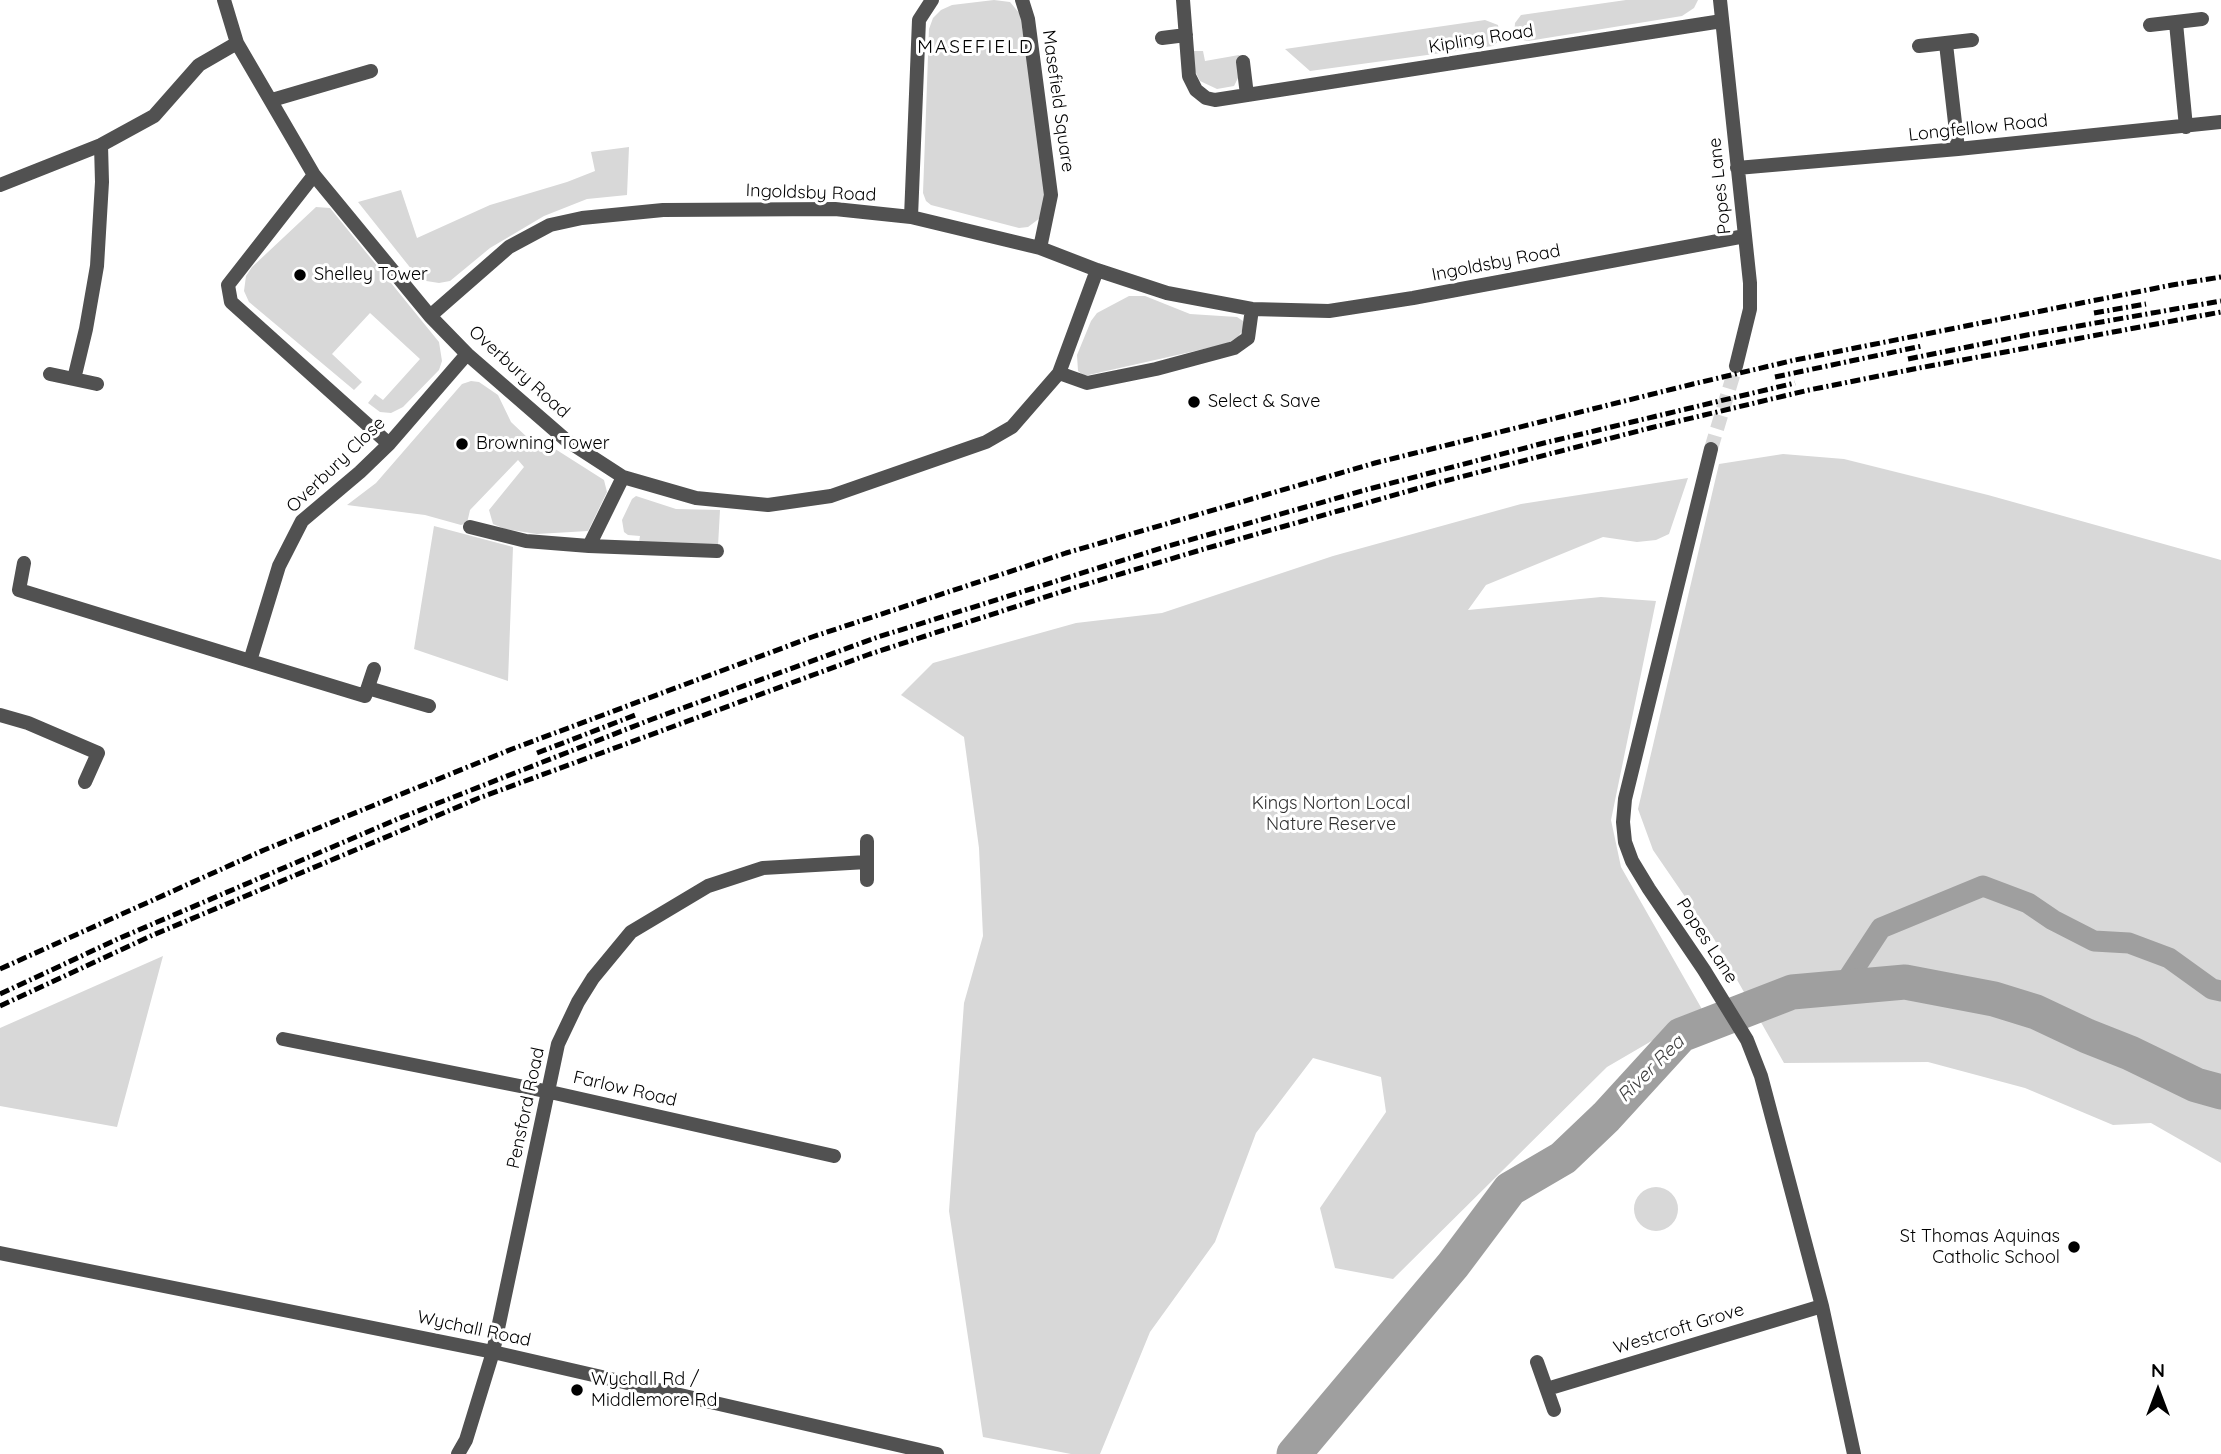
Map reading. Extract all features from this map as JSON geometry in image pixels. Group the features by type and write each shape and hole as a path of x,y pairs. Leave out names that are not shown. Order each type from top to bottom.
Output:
{"street":[{"name":"Overbury Road","path":"224,0 237,43 314,175 430,316 467,354 566,440 623,477 696,498 768,505 831,496 986,442 1012,426 1059,373 1097,270"},
{"path":"911,217 919,20 932,0"},
{"name":"Masefield Square","path":"1022,0 1028,19 1051,195 1040,248"},
{"name":"Kipling Road","path":"1183,0 1189,76 1196,90 1206,98 1215,100 1722,20"},
{"name":"Popes Lane","path":"1720,0 1750,309 1736,366"},
{"path":"2150,25 2202,19"},
{"path":"2176,23 2186,127"},
{"path":"1161,38 1186,35"},
{"path":"1919,46 1972,40"},
{"path":"0,185 101,145 154,116 200,65 237,43"},
{"path":"1946,44 1958,149"},
{"path":"1244,62 1247,95"},
{"path":"272,100 371,71"},
{"name":"Longfellow Road","path":"1737,169 2221,122"},
{"path":"74,379 97,266 102,182 101,145"},
{"path":"314,175 228,285 231,302 388,444"},
{"name":"Ingoldsby Road","path":"430,316 509,247 550,225 582,218 663,210 821,209 911,217 1040,248 1167,293 1252,309 1329,311 1413,298 1745,236"},
{"path":"1059,373 1087,383 1156,369 1234,348 1248,338 1252,309"},
{"name":"Overbury Close","path":"250,661 279,566 302,521 360,472 388,444 467,354"},
{"path":"50,374 97,384"},
{"name":"Popes Lane","path":"1711,449 1625,799 1625,842 1632,861 1712,983 1743,1034 1755,1060 1778,1134 1822,1306 1854,1454"},
{"path":"589,546 623,477"},
{"path":"470,527 526,541 717,551"},
{"path":"24,562 19,590 250,661 365,696 373,669"},
{"path":"368,688 429,706"},
{"path":"0,715 28,723 97,753 85,782"},
{"path":"867,841 867,880"},
{"name":"Pensford Road","path":"458,1454 466,1440 493,1352 558,1044 593,978 631,932 708,886 762,868 867,862"},
{"name":"Farlow Road","path":"283,1040 550,1092 834,1156"},
{"name":"Wychall Road","path":"0,1253 493,1352 937,1454"},
{"name":"Westcroft Grove","path":"1547,1389 1822,1306"},
{"path":"1537,1362 1554,1410"}],"green space":[{"path":"994,0 1010,2 1020,14 1047,192 1040,218 1028,227 1019,228 931,205 923,193 929,29 933,18 952,5"},
{"path":"1626,0 1698,0 1694,8 1682,16 1528,41 1514,36 1515,23 1521,15"},
{"path":"1485,20 1498,25 1500,40 1493,46 1310,71 1285,49"},
{"path":"1192,51 1203,51 1205,61 1239,55 1239,76 1234,86 1217,89 1200,81 1195,71"},
{"path":"629,147 627,195 587,199 544,216 490,248 450,281 439,283 420,280 358,202 401,190 417,238 490,205 595,171 591,152"},
{"path":"316,207 330,208 439,342 442,361 439,370 403,407 391,413 380,412 368,403 375,394 383,400 420,359 370,313 332,354 362,382 354,390 249,302 244,291 246,276 252,267"},
{"path":"1129,296 1145,296 1190,314 1237,317 1243,321 1244,328 1238,337 1226,344 1084,376 1078,371 1077,355 1091,321 1097,313"},
{"path":"479,382 498,395 511,422 529,439 541,440 604,480 607,492 588,531 537,534 505,529 493,524 489,510 524,467 518,460 470,510 467,523 461,525 425,515 347,505 376,483 462,384"},
{"path":"1783,454 1844,459 1988,495 2221,560 2221,1163 2151,1123 2113,1125 2025,1088 1928,1062 1784,1063 1714,939 1653,850 1638,809 1719,464"},
{"name":"Kings Norton Local Nature Reserve","path":"1688,478 1669,534 1656,540 1637,542 1603,537 1486,585 1468,610 1601,597 1656,601 1611,820 1621,867 1703,1011 1607,1067 1393,1279 1335,1268 1320,1208 1386,1112 1381,1077 1313,1058 1256,1133 1215,1242 1150,1332 1100,1454 1071,1454 983,1437 949,1211 964,1003 983,936 979,848 964,737 901,695 933,663 1076,623 1162,613 1333,556 1521,504"},
{"path":"636,496 676,509 720,510 718,546 639,542 640,536 624,532 622,520"},
{"path":"434,526 513,547 508,681 414,649"},
{"path":"163,956 117,1127 0,1106 0,1028"},
{"path":"1656,1187 1671,1194 1678,1209 1671,1224 1656,1231 1641,1224 1634,1209 1641,1194"}],"waterway":[{"path":"1841,989 1881,928 1983,886 2028,903 2053,920 2094,941 2129,943 2169,958 2212,989 2221,991"},
{"name":"River Rea","path":"1294,1454 1453,1265 1510,1189 1563,1158 1606,1117 1681,1035 1792,992 1905,982 1994,999 2036,1012 2196,1085 2221,1092"}],"tunnel":[{"path":"1711,449 1736,366"}],"railway":[{"path":"0,969 264,850 512,749 812,637 1066,553 1375,463 1693,384 1795,360 2221,277"},
{"path":"1908,359 2221,301"},
{"path":"2094,313 2146,304"},
{"path":"0,1006 153,935 479,798 870,654 1070,589 1437,483 1650,428 1809,390 2221,312"},
{"path":"1775,377 1922,346"},
{"path":"0,994 120,938 400,818 650,720 878,637 1165,547 1369,489 1544,443 1795,383"},
{"path":"537,753 638,714"}],"place":[{"name":"Shelley Tower","path":"300,275"},
{"name":"Select & Save","path":"1194,402"},
{"name":"Browning Tower","path":"462,444"},
{"name":"St Thomas Aquinas Catholic School","path":"2074,1247"},
{"name":"Wychall Rd / Middlemore Rd","path":"577,1390"}],"district":[{"name":"MASEFIELD","path":"976,47"}]}
